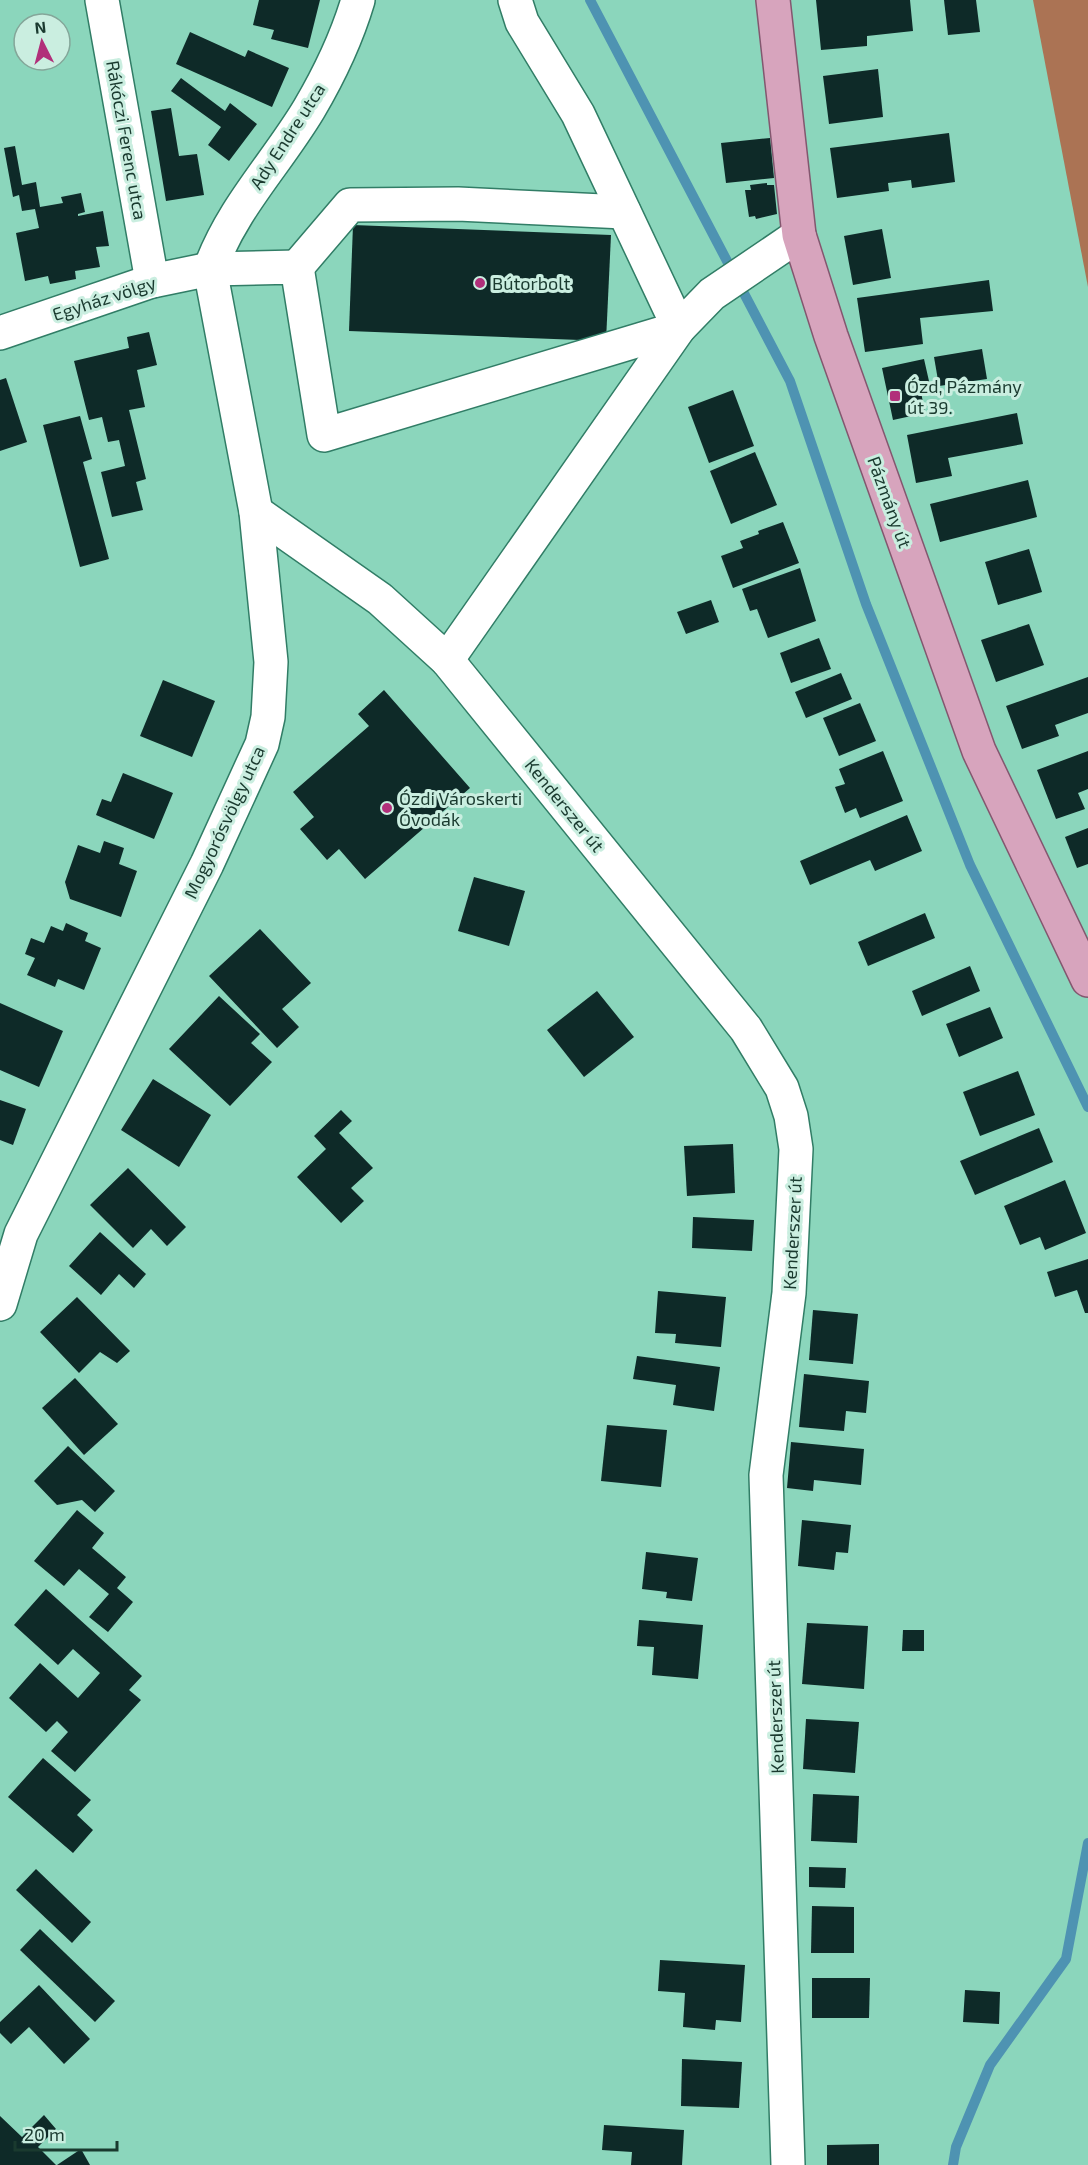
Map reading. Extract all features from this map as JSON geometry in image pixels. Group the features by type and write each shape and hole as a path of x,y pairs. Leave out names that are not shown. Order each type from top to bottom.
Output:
{"main road":[{"name":"Pázmány út","path":"773,0 799,235 865,433 979,751 1088,980"}],"street":[{"name":"Rákóczi Ferenc utca","path":"102,0 152,281"},
{"name":"Ady Endre utca","path":"210,269 222,238 240,208 308,110 344,38 358,0"},
{"path":"514,0 522,22 578,114 679,328"},
{"path":"624,212 458,204 350,205 297,267 324,435 679,328"},
{"path":"447,660 679,328 712,294 799,235"},
{"name":"Egyház völgy","path":"0,333 152,281 210,269 297,267"},
{"name":"Mogyorósvölgy utca","path":"0,1304 21,1234 207,864 262,744 268,717 272,662 256,512 210,269"},
{"name":"Kenderszer út","path":"256,512 380,599 447,660 746,1029 782,1088 791,1116 796,1149 789,1293 766,1475 788,2165"}],"shaded area":[{"path":"1033,0 1088,0 1088,287"}],"building":[{"path":"259,0 320,0 308,48 271,39 274,30 253,25"},
{"path":"816,0 910,0 913,31 867,36 867,46 821,50"},
{"path":"944,0 976,0 980,32 948,35"},
{"path":"190,32 245,57 248,50 289,68 272,107 176,64"},
{"path":"878,69 883,117 829,124 823,76"},
{"path":"181,78 225,111 230,103 257,124 229,161 208,145 221,127 171,91"},
{"path":"171,108 179,156 197,154 204,195 166,201 151,111"},
{"path":"949,133 955,182 912,188 911,180 888,183 889,191 837,198 830,148"},
{"path":"770,138 774,178 726,183 721,143"},
{"path":"15,146 22,185 36,182 40,207 63,203 61,197 81,193 85,212 78,216 103,211 109,246 96,247 100,267 75,271 76,279 50,284 48,276 25,281 16,233 39,228 35,209 22,211 19,195 13,197 4,148"},
{"path":"767,183 767,185 774,185 777,214 756,219 755,216 749,217 745,190 751,190 750,185"},
{"name":"Bútorbolt","path":"353,225 611,235 606,341 349,331"},
{"path":"882,229 891,278 853,285 844,236"},
{"path":"989,280 993,311 920,318 923,344 865,352 857,298"},
{"path":"149,332 157,365 137,370 145,407 129,410 146,479 136,482 143,510 112,517 101,472 125,466 119,440 108,442 102,417 89,420 74,361 129,348 127,337"},
{"path":"982,349 987,379 939,386 934,357"},
{"path":"924,359 931,390 921,392 925,413 893,420 882,368"},
{"path":"6,378 27,442 0,451 0,380"},
{"path":"733,390 754,446 709,463 688,407"},
{"path":"1017,413 1023,444 948,458 952,476 916,483 907,435"},
{"path":"80,416 92,459 83,462 109,559 80,567 43,425"},
{"path":"755,452 777,505 731,524 710,471"},
{"path":"1028,480 1037,517 940,542 930,504"},
{"path":"783,522 799,563 733,588 721,556 743,548 740,541 759,534 758,531"},
{"path":"1029,549 1042,592 998,605 985,562"},
{"path":"800,568 816,621 768,638 757,609 750,611 742,589"},
{"path":"711,600 719,622 686,634 677,612"},
{"path":"1029,624 1044,665 996,682 981,640"},
{"path":"819,638 831,669 791,683 780,653"},
{"path":"841,673 852,699 806,718 795,692"},
{"path":"1088,677 1088,713 1055,725 1059,736 1022,749 1006,706"},
{"path":"163,680 215,701 192,757 140,736"},
{"path":"384,690 470,788 365,879 339,849 327,860 300,829 314,817 293,792 369,726 358,714"},
{"path":"860,703 876,741 839,756 823,718"},
{"path":"883,751 903,801 860,818 856,808 845,813 835,787 845,784 839,769"},
{"path":"1088,751 1088,789 1078,793 1085,809 1056,819 1037,770"},
{"path":"123,773 173,793 154,839 96,815 102,799 111,802"},
{"path":"907,815 922,851 875,871 870,860 810,885 800,861"},
{"path":"1088,828 1088,864 1077,868 1065,837"},
{"path":"104,841 124,848 119,864 137,871 121,917 70,899 65,882 78,845 100,853"},
{"path":"474,877 525,891 509,946 458,931"},
{"path":"925,913 935,938 868,966 858,942"},
{"path":"66,923 88,933 85,941 101,948 84,990 58,979 55,987 27,975 35,958 25,954 31,938 44,943 51,926 63,931"},
{"path":"260,929 311,983 282,1009 299,1027 277,1048 209,976"},
{"path":"970,966 980,991 922,1016 912,991"},
{"path":"597,991 634,1037 584,1077 547,1030"},
{"path":"219,996 260,1034 251,1043 272,1062 230,1106 169,1049"},
{"path":"0,1003 63,1031 39,1087 0,1070"},
{"path":"990,1007 1003,1038 959,1057 946,1024"},
{"path":"1018,1071 1035,1115 980,1136 963,1092"},
{"path":"153,1079 211,1115 179,1167 121,1130"},
{"path":"0,1100 26,1109 13,1145 0,1140"},
{"path":"341,1110 352,1121 339,1133 373,1168 351,1188 364,1201 341,1223 297,1177 326,1149 314,1136"},
{"path":"1039,1128 1053,1162 975,1195 960,1161"},
{"path":"733,1144 735,1193 687,1196 684,1146"},
{"path":"128,1168 186,1227 167,1246 151,1229 133,1248 90,1205"},
{"path":"1065,1180 1086,1233 1045,1250 1040,1237 1020,1245 1004,1206"},
{"path":"693,1217 754,1220 752,1251 692,1248"},
{"path":"100,1232 146,1274 134,1288 119,1274 101,1295 69,1266"},
{"path":"1088,1259 1088,1313 1085,1313 1077,1290 1055,1297 1047,1272"},
{"path":"658,1291 726,1297 721,1347 675,1343 676,1334 655,1333"},
{"path":"77,1297 130,1351 117,1363 100,1352 79,1373 40,1332"},
{"path":"813,1310 858,1314 853,1364 809,1360"},
{"path":"637,1356 720,1367 714,1411 673,1405 676,1385 633,1379"},
{"path":"804,1374 869,1381 866,1413 846,1411 844,1431 799,1427"},
{"path":"75,1378 118,1424 84,1455 42,1408"},
{"path":"607,1425 667,1430 661,1487 601,1481"},
{"path":"791,1442 864,1449 861,1485 814,1480 813,1491 787,1488"},
{"path":"68,1446 115,1491 95,1512 82,1500 57,1505 34,1481"},
{"path":"77,1510 104,1533 92,1548 126,1577 117,1588 133,1602 108,1632 89,1617 109,1594 79,1569 64,1586 34,1561"},
{"path":"802,1520 851,1525 848,1553 836,1552 834,1570 798,1566"},
{"path":"646,1552 698,1558 692,1601 666,1598 667,1592 642,1589"},
{"path":"46,1589 142,1676 129,1690 141,1700 75,1772 51,1751 68,1732 57,1721 46,1732 9,1698 40,1663 78,1698 100,1673 73,1649 58,1665 14,1625"},
{"path":"639,1620 703,1625 698,1679 652,1675 654,1647 637,1646"},
{"path":"807,1623 868,1626 864,1689 802,1684"},
{"path":"903,1630 924,1630 924,1651 902,1651"},
{"path":"806,1719 859,1722 855,1773 803,1769"},
{"path":"43,1758 91,1800 77,1815 93,1830 73,1853 8,1797"},
{"path":"813,1794 859,1796 857,1843 811,1841"},
{"path":"809,1867 846,1868 845,1888 809,1887"},
{"path":"36,1869 91,1922 72,1943 16,1890"},
{"path":"812,1906 854,1907 854,1953 811,1953"},
{"path":"40,1929 115,2001 95,2022 20,1950"},
{"path":"660,1960 745,1965 741,2022 716,2020 715,2030 683,2027 685,1993 658,1991"},
{"path":"812,1978 870,1978 869,2018 812,2018"},
{"path":"39,1985 90,2039 64,2064 29,2027 11,2044 0,2033 0,2022"},
{"path":"965,1990 1000,1992 999,2024 963,2022"},
{"path":"682,2059 742,2062 739,2108 681,2106"},
{"path":"44,2115 56,2129 38,2147 56,2165 0,2165 0,2116 22,2137"},
{"path":"604,2125 684,2130 682,2165 631,2165 632,2152 602,2150"},
{"path":"879,2144 879,2165 827,2165 827,2145"},
{"path":"81,2149 90,2165 57,2165"}],"waterway":[{"path":"590,0 790,381 866,604 970,865 1088,1107"},
{"path":"953,2165 956,2147 990,2065 1066,1959 1088,1843"}],"place":[{"name":"Bútorbolt","path":"480,283"},
{"name":"Ózd, Pázmány út 39.","path":"895,396"},
{"name":"Ózdi Városkerti Óvodák","path":"387,808"}]}
